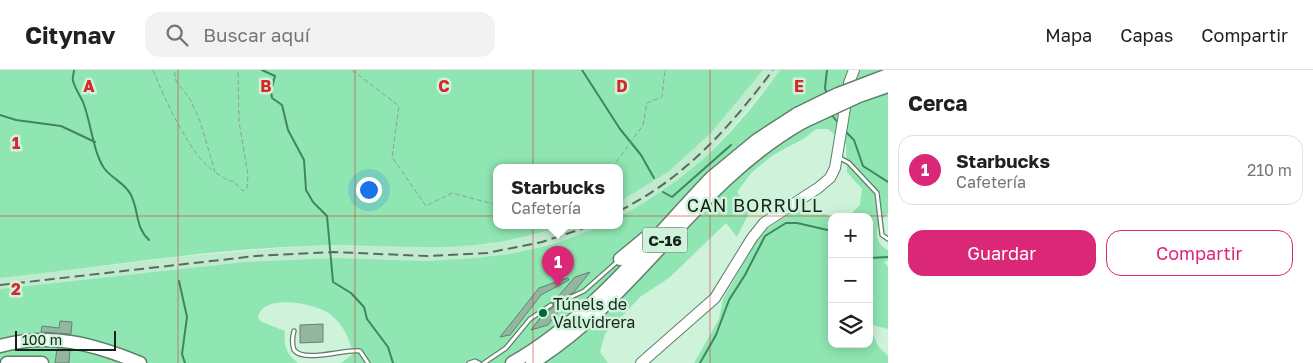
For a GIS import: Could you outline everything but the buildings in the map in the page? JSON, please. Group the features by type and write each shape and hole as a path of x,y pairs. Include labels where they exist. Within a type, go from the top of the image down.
{"highway":[{"name":"C-16","path":"512,363 546,341 585,310 733,158 838,94 888,75"},
{"name":"C-16","path":"532,363 563,342 606,305 678,227 737,168 787,132 800,118 888,86"},
{"path":"620,259 676,215"},
{"path":"0,346 39,340 78,343 100,347 140,363"},
{"path":"7,363 42,363"}],"main road":[{"path":"849,83 854,70"},
{"path":"641,363 715,298 764,223 825,183 832,175 845,108"}],"lane":[{"path":"836,157 849,163 877,193 882,235 888,239"},
{"path":"569,298 584,291 620,259"},
{"path":"484,363 506,348 530,319 551,304"},
{"path":"294,331 293,346 300,358 306,360 327,360 354,350 360,351 368,363"},
{"path":"469,363 476,361 480,363"}],"path":[{"path":"153,70 161,92 188,140 203,162 229,182 232,181 243,191 247,188 248,175 239,122 238,70"},
{"path":"174,70 176,81 190,99 200,121 215,172"},
{"path":"352,70 399,106 392,157 426,206 452,193 493,204"},
{"path":"615,164 643,125 647,103 662,96 665,70"}],"shaded area":[{"path":"763,70 780,70 714,148 692,169 659,193 623,215 623,200 668,172 711,133"},
{"path":"554,229 594,229 551,245 509,254 475,258 427,261 335,258 244,262 0,289 0,278 189,256 305,246 424,247 489,244 531,236"}],"green space":[{"path":"0,70 763,70 711,133 668,172 623,200 623,164 493,164 493,229 554,229 537,234 500,242 468,246 328,245 229,251 0,278"},
{"path":"780,70 888,70 888,214 878,227 877,237 879,242 888,250 888,260 884,262 888,267 888,329 873,325 873,213 852,213 860,205 862,189 847,172 846,144 828,129 816,129 805,138 773,155 752,172 737,192 750,211 737,237 726,223 669,278 640,297 605,334 600,352 608,363 341,363 353,354 348,337 339,323 323,310 290,302 269,305 262,310 258,318 262,322 285,331 287,349 291,357 298,363 0,363 0,289 244,262 335,258 427,261 475,258 509,254 551,245 594,229 623,229 623,215 647,201 690,170 727,136 750,110"},
{"path":"802,206 828,216 828,348 873,348 873,334 878,346 888,356 888,363 694,363 719,319 723,299 761,233"}],"waterway":[{"path":"74,70 73,81 86,110 100,161 107,172 122,184 131,195 141,230 149,240"},
{"path":"262,70 275,76 271,91 272,98 282,105 288,130 304,160 306,190 313,202 327,216 333,282 351,293 364,307 367,319 388,347 393,363"},
{"path":"582,70 620,129 641,155 654,178"},
{"path":"827,70 825,88 827,95"},
{"path":"831,114 839,124"},
{"path":"0,115 16,120 61,126 95,142"},
{"path":"845,131 854,140 863,166 888,182"},
{"path":"663,192 672,197 731,145"},
{"path":"700,363 716,335 729,300 745,275 765,236 786,223 797,223 828,230"},
{"path":"873,258 888,257"},
{"path":"179,281 187,317 182,354 185,363"}],"railway":[{"path":"623,209 665,183 704,150 740,112 773,70"},
{"path":"0,285 256,256 333,252 427,256 487,253 542,242 581,229"}],"place":[{"name":"Starbucks","path":"558,287"},
{"name":"Túnels de Vallvidrera","path":"543,313"}],"district":[{"name":"CAN BORRULL","path":"755,205"}]}
